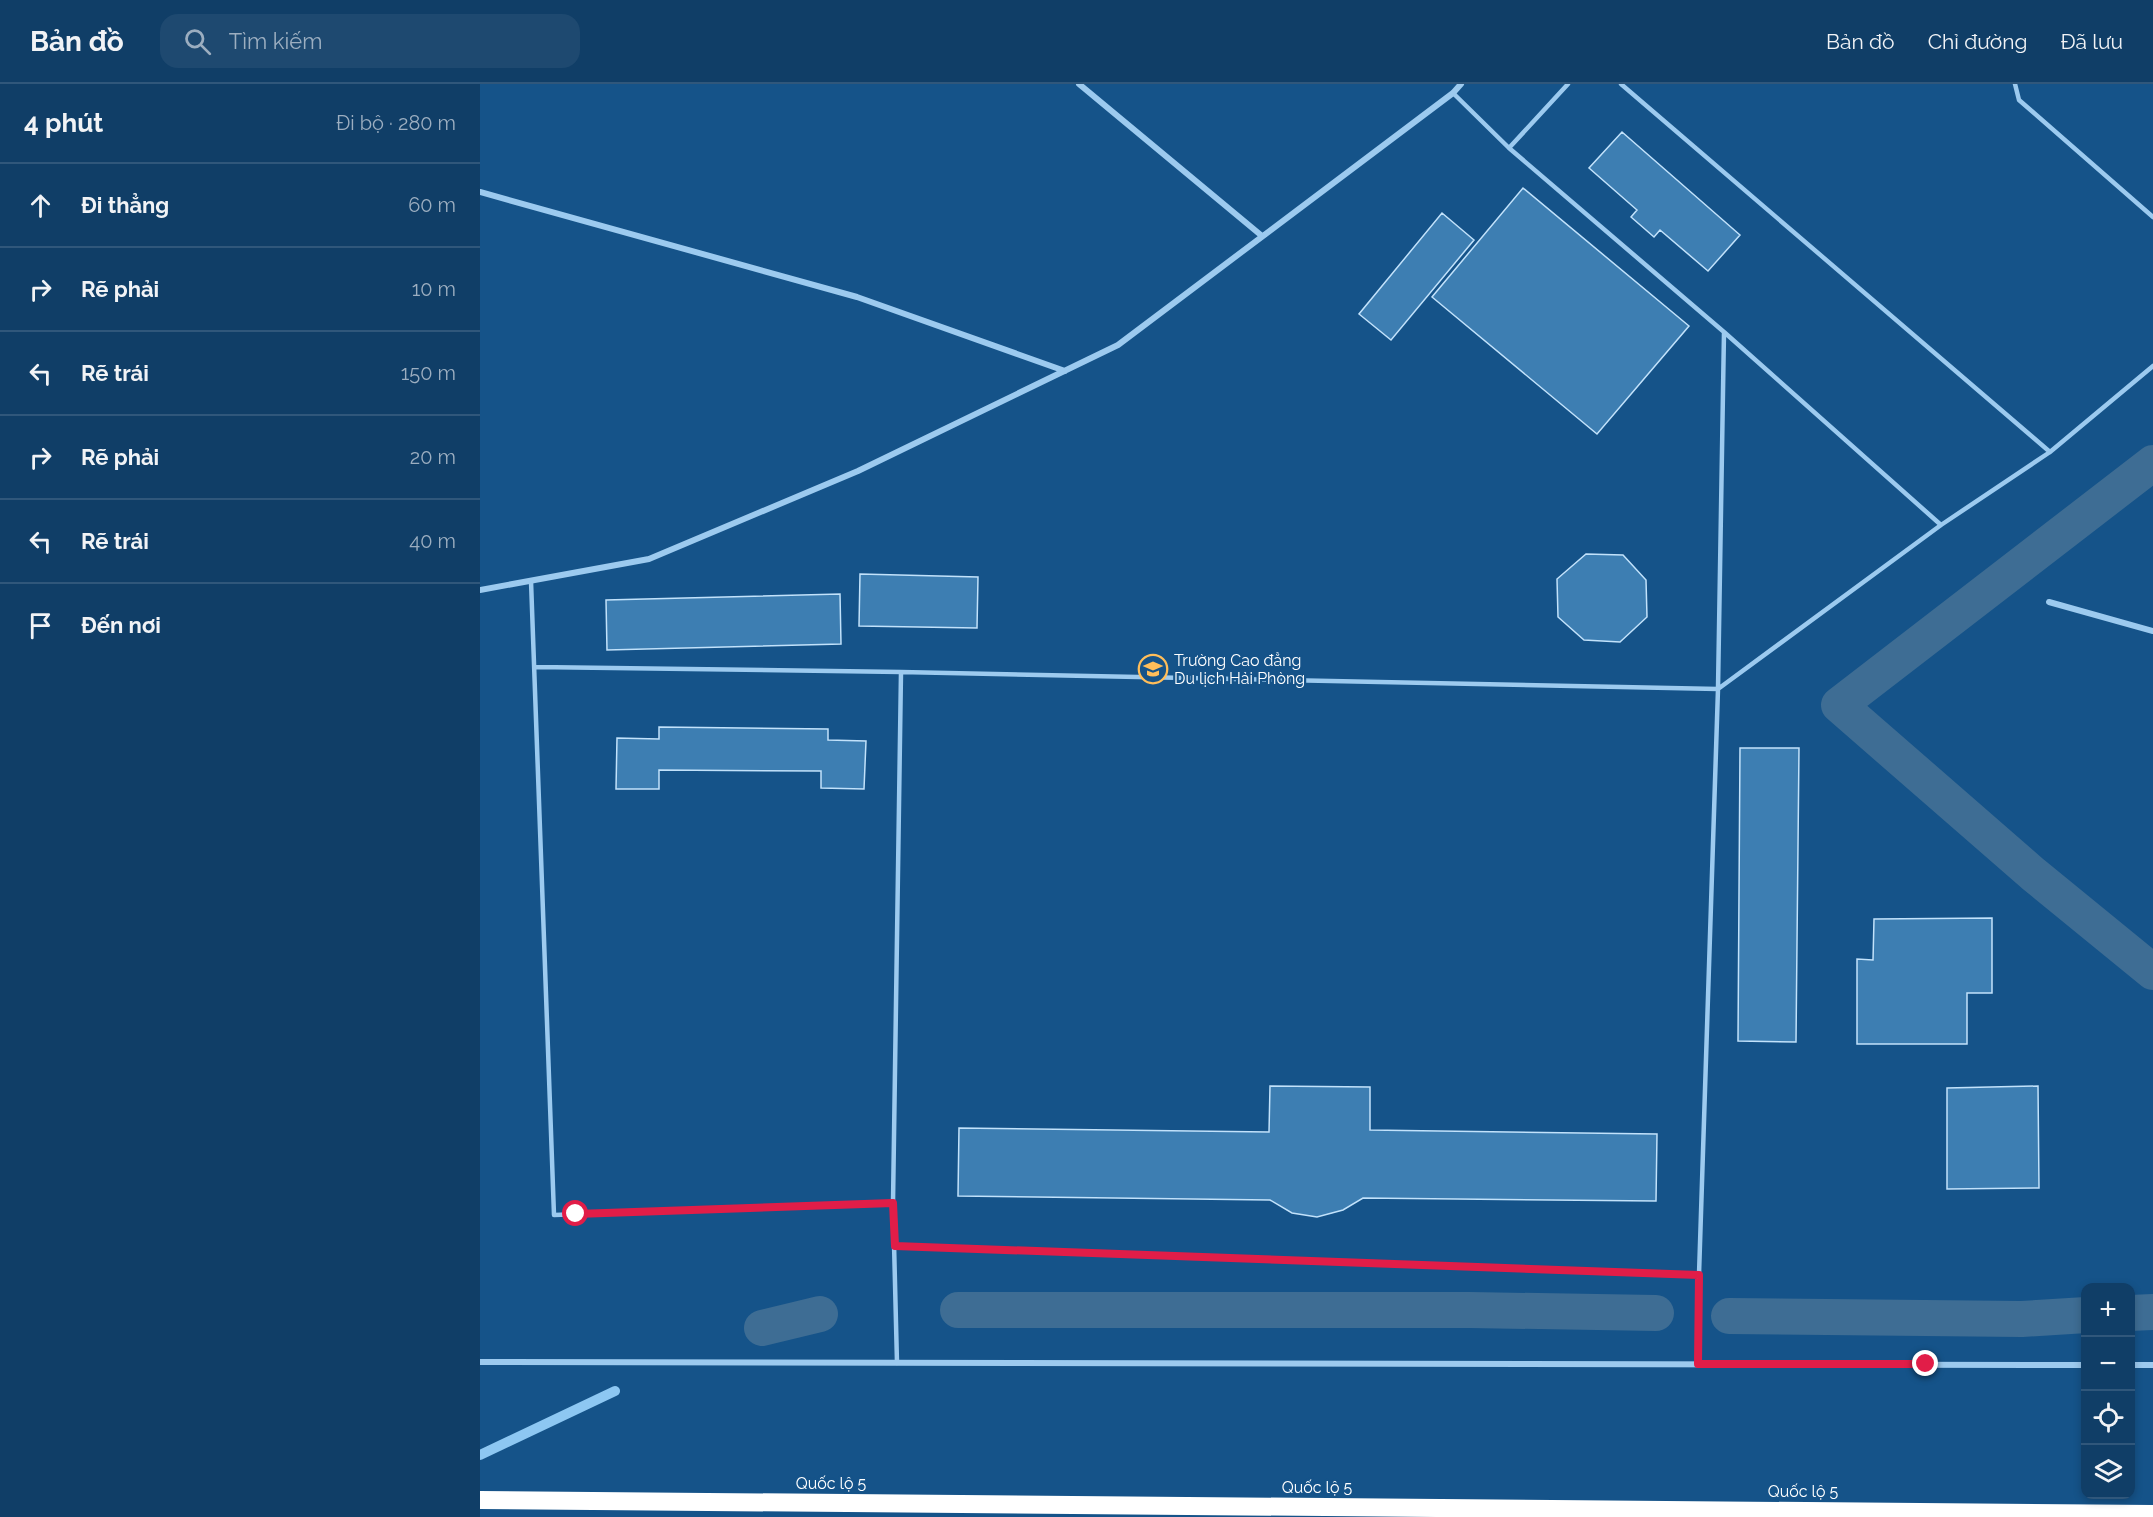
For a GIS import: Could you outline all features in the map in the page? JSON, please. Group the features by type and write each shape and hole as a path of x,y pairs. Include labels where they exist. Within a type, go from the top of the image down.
{"highway":[{"name":"Quốc lộ 5","path":"480,1500 2153,1514"}],"street":[{"path":"1079,84 1262,236"},
{"path":"480,590 650,559 858,471 1118,345 1453,93 1461,84"},
{"path":"480,192 856,297 1065,371"},
{"path":"2049,602 2153,631"},
{"path":"480,1362 2081,1365"},
{"path":"2135,1365 2153,1365"}],"lane":[{"path":"1509,148 1568,84"},
{"path":"1622,84 2050,452"},
{"path":"2015,84 2019,100 2153,217"},
{"path":"1453,93 1509,148 1724,332 1941,525"},
{"path":"1698,1364 1718,689 1724,332"},
{"path":"536,667 1718,689 1941,525 2050,452 2153,366"},
{"path":"531,581 536,667 554,1215 893,1203"},
{"path":"897,1363 893,1203 901,672"},
{"path":"895,1246 1699,1275"}],"building":[{"path":"1622,132 1740,235 1708,271 1660,230 1654,237 1631,217 1637,210 1589,168"},
{"path":"1523,188 1689,326 1597,434 1432,297"},
{"path":"1442,213 1474,240 1391,340 1359,314"},
{"path":"1586,554 1623,555 1646,580 1647,617 1620,642 1584,640 1558,617 1557,579"},
{"path":"860,574 978,577 977,628 859,626"},
{"path":"840,594 841,644 607,650 606,600"},
{"path":"659,727 828,729 828,740 866,741 864,789 821,788 821,771 659,770 659,789 616,789 617,738 659,739"},
{"path":"1740,748 1799,748 1796,1042 1738,1041"},
{"path":"1992,918 1992,993 1967,993 1967,1044 1857,1044 1857,959 1873,960 1874,919"},
{"path":"1270,1086 1370,1087 1370,1130 1657,1134 1656,1201 1363,1198 1343,1210 1317,1217 1292,1213 1270,1200 958,1196 959,1128 1269,1132"},
{"path":"2038,1086 2039,1188 1947,1189 1947,1088"}],"waterway":[{"path":"2153,463 1839,705 2033,874 2153,972"},
{"path":"958,1310 1470,1310 1656,1313"},
{"path":"2135,1313 2153,1312"},
{"path":"762,1328 820,1314"},
{"path":"1729,1316 2022,1319 2081,1315"},
{"path":"480,1455 615,1391"}],"place":[{"name":"Trường Cao đẳng Du lịch Hải Phòng","path":"1153,669"}],"route":[{"path":"576,1214 893,1203 895,1246 1699,1275 1698,1364 1926,1364"}]}
